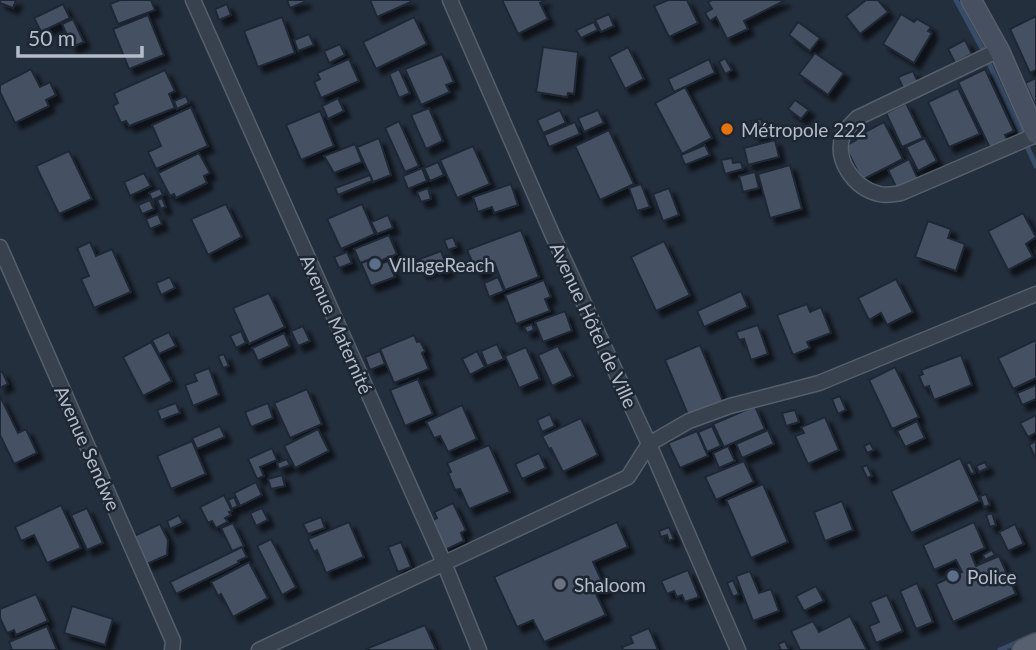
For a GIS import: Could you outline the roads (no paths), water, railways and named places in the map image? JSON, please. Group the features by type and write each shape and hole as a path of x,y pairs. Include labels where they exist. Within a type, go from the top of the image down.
{"main road":[{"path":"1023,650 1036,644"}],"street":[{"name":"Avenue Maternité","path":"193,0 444,563 479,650"},
{"name":"Avenue Hôtel de Ville","path":"450,0 738,650"},
{"path":"971,0 999,50 1036,135 901,193 880,195 865,189 849,175 841,154 843,133 857,118 999,50"},
{"name":"Avenue Sendwe","path":"0,247 177,647"},
{"path":"259,650 628,477 649,444 689,421 730,406 819,383 1036,294"}],"waterway":[{"path":"956,0 983,50 1036,166"},
{"path":"1000,650 1020,641"}],"place":[{"name":"Métropole 222","path":"727,129"},
{"name":"VillageReach","path":"375,264"},
{"name":"Police","path":"953,576"},
{"name":"Shaloom","path":"560,584"}]}
